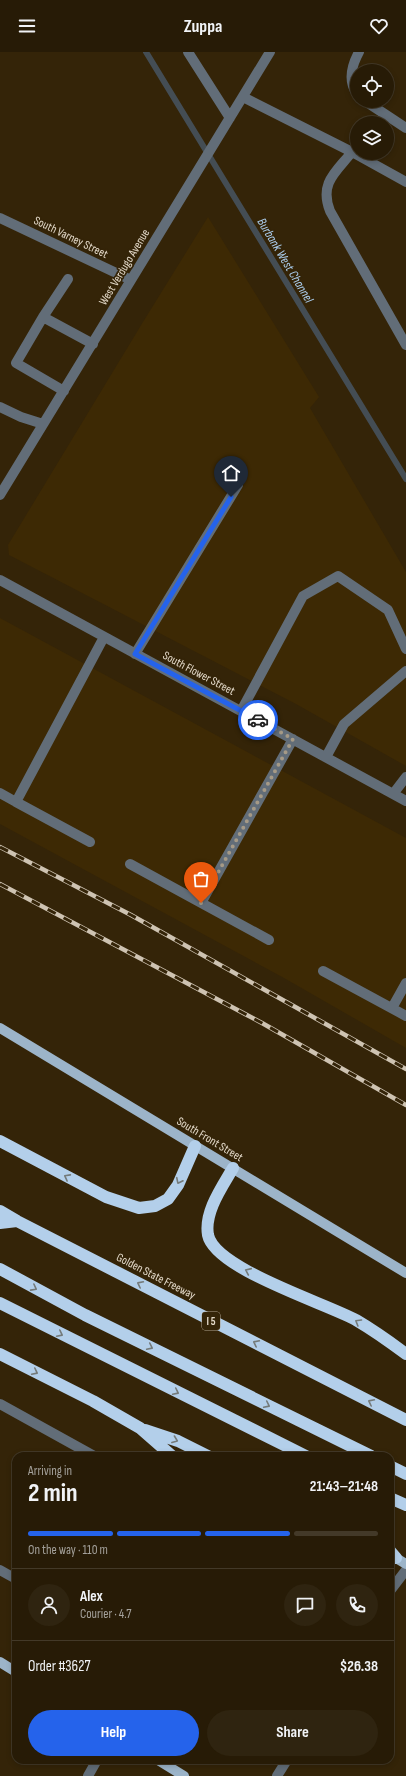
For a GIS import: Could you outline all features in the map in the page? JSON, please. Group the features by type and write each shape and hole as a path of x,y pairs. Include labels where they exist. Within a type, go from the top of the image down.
{"highway":[{"path":"0,1141 106,1197 139,1208 155,1206 168,1199 178,1185 195,1146"},
{"path":"233,1168 222,1187 208,1218 208,1236 217,1251 241,1268 355,1320 406,1354"},
{"name":"Golden State Freeway","path":"0,1211 406,1420"},
{"path":"0,1223 17,1221"},
{"path":"0,1269 85,1315 362,1452"},
{"path":"0,1304 298,1452"},
{"path":"0,1354 93,1401 140,1428 178,1441 200,1452"},
{"path":"140,1428 167,1452"},
{"path":"394,1468 406,1474"},
{"path":"394,1500 406,1506"}],"main road":[{"name":"South Front Street","path":"0,1028 406,1273"},
{"path":"0,1662 12,1670"},
{"path":"164,1764 184,1776"}],"street":[{"path":"188,52 230,118"},
{"name":"West Verdugo Avenue","path":"0,495 270,52"},
{"path":"353,64 360,52"},
{"path":"243,97 350,151"},
{"path":"376,108 406,128"},
{"path":"350,155 328,183 325,193 326,201 330,211 406,345"},
{"path":"366,160 406,182"},
{"name":"South Varney Street","path":"0,218 131,280"},
{"path":"64,391 16,363 43,317 68,279"},
{"path":"43,317 93,344"},
{"path":"0,406 21,417 43,424"},
{"path":"135,654 238,485"},
{"path":"241,711 303,596 338,576 388,610 406,649"},
{"name":"South Flower Street","path":"0,580 406,801"},
{"path":"16,802 104,637"},
{"path":"326,757 344,724 406,671"},
{"path":"201,903 293,739"},
{"path":"394,794 406,777"},
{"path":"0,794 90,842"},
{"path":"130,864 269,940"},
{"path":"323,971 406,1016"},
{"path":"392,1008 406,983"},
{"path":"0,1404 87,1452"},
{"path":"0,1570 12,1578"},
{"path":"394,1586 406,1570"},
{"path":"88,1776 95,1764"},
{"path":"278,1776 285,1764"}],"shaded area":[{"path":"208,217 319,397 310,408 406,572 406,766 296,704 9,555 8,545"},
{"path":"0,618 406,838 406,1048 284,978 0,824"}],"waterway":[{"name":"Burbank West Channel","path":"146,52 406,479"}],"railway":[{"path":"0,847 131,915 406,1069"},
{"path":"0,884 262,1023 406,1105"}],"way so far":[{"path":"201,903 293,739 258,720"}],"route":[{"path":"231,497 135,654 258,720"}]}
